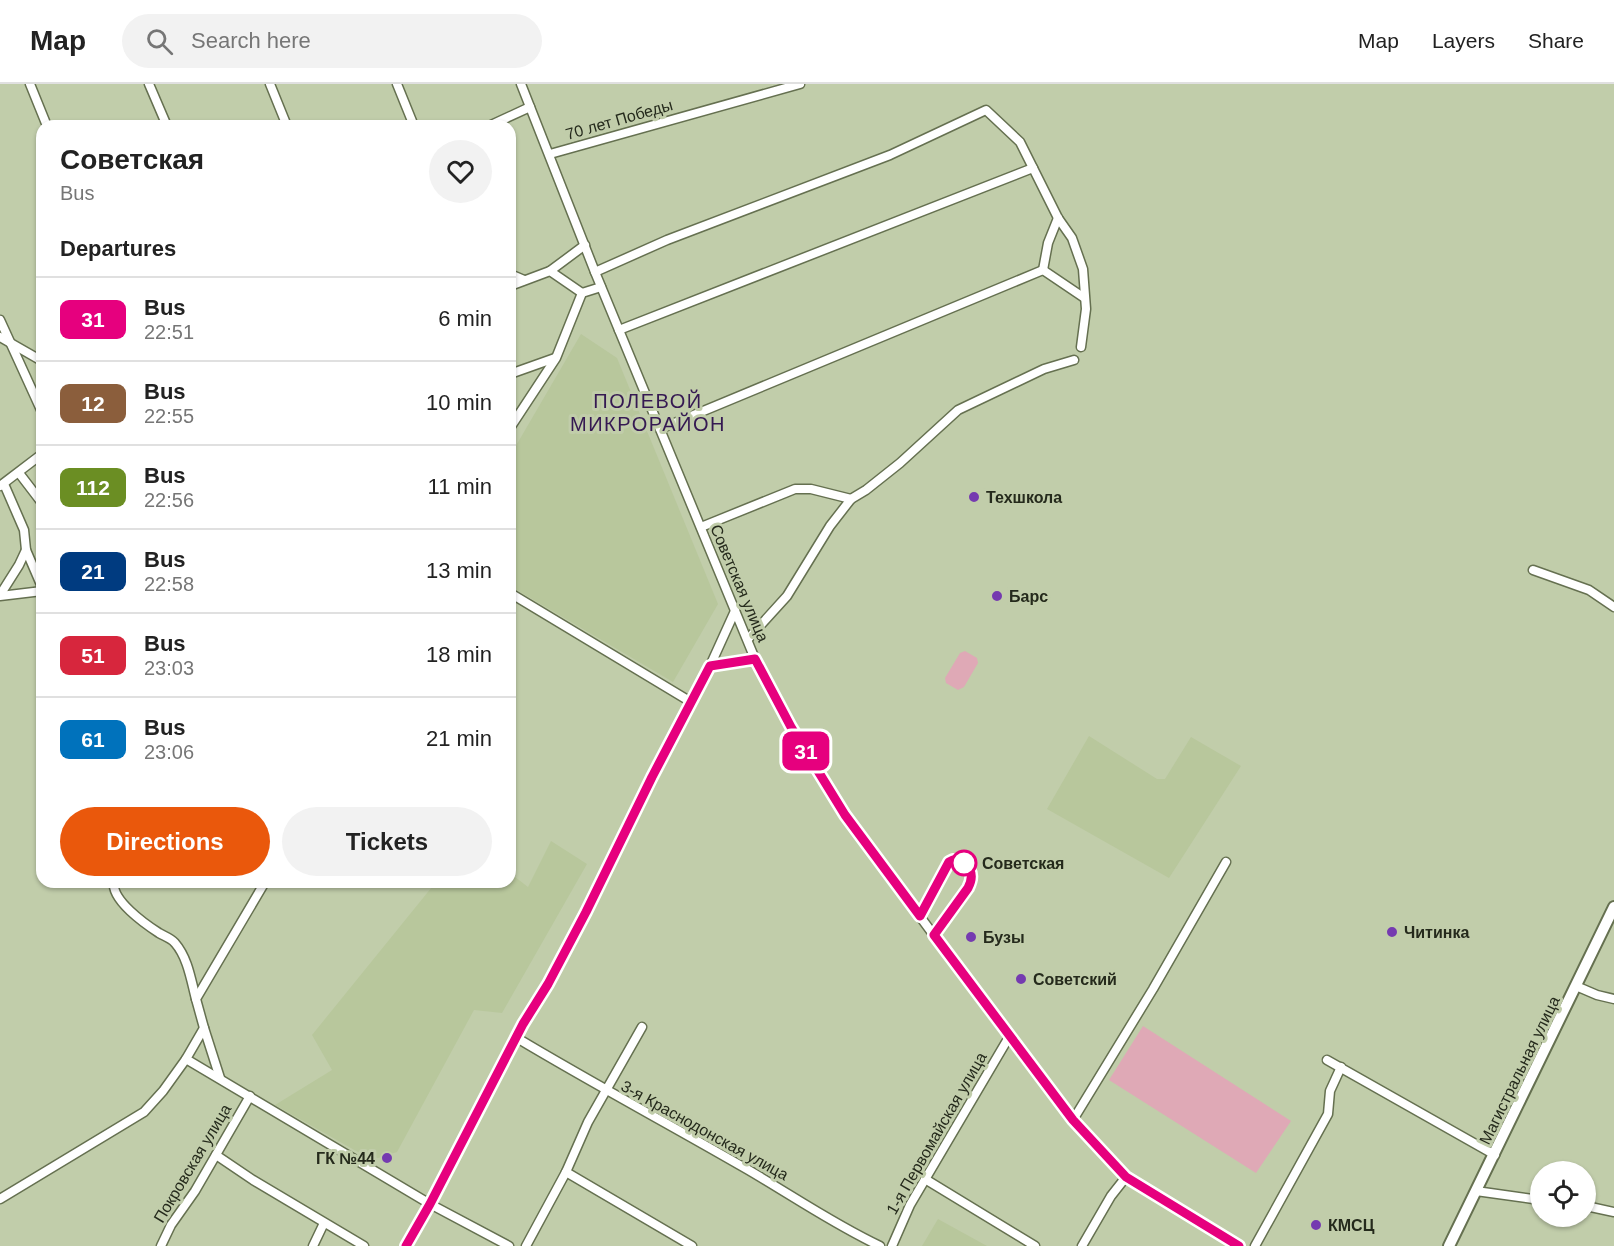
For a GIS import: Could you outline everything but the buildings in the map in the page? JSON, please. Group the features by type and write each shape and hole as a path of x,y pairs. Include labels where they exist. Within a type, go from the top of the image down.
{"main road":[{"name":"Магистральная улица","path":"1449,1246 1614,907"}],"street":[{"path":"30,84 45,120"},
{"path":"149,84 164,120"},
{"path":"270,84 285,120"},
{"path":"397,84 412,120"},
{"name":"Советская улица","path":"522,84 601,287 755,659 791,727 845,815 1073,1120 1126,1177 1239,1246"},
{"name":"70 лет Победы","path":"550,154 800,84"},
{"path":"502,120 531,106"},
{"path":"595,272 667,240 890,155 986,110 996,122 1020,142 1058,218 1072,238 1083,269 1083,297 1086,309 1081,347"},
{"path":"619,330 1033,168"},
{"path":"1042,270 1048,243 1058,218"},
{"path":"516,283 550,271 585,245"},
{"path":"1042,270 1083,297"},
{"path":"660,429 1042,270"},
{"path":"550,271 582,293"},
{"path":"516,277 524,280"},
{"path":"582,293 601,287"},
{"path":"516,419 556,358 582,293"},
{"path":"0,320 36,399"},
{"path":"0,336 36,358"},
{"path":"516,372 556,358"},
{"path":"748,639 787,596 830,526 851,499 900,463 958,410 1044,369 1074,360"},
{"path":"36,459 2,485 24,530 26,550 36,574"},
{"path":"19,473 36,495"},
{"path":"701,527 795,489 811,489 851,499"},
{"path":"0,596 26,550"},
{"path":"1533,570 1589,590 1614,608"},
{"path":"0,596 36,590"},
{"path":"516,596 691,702"},
{"path":"406,1246 595,894 710,666 735,611"},
{"path":"710,666 755,659"},
{"path":"920,916 946,866 953,860 964,863 970,869 972,879 934,935"},
{"path":"1073,1120 1158,981 1226,862"},
{"path":"114,888 122,903 135,916 173,940 184,956 220,1078"},
{"path":"196,999 261,888"},
{"path":"1576,986 1614,999"},
{"path":"526,1246 566,1172 588,1122 642,1027"},
{"path":"0,1199 144,1112 163,1091 186,1059 204,1028"},
{"name":"1-я Первомайская улица","path":"892,1246 910,1205 1009,1037"},
{"name":"3-я Краснодонская улица","path":"517,1038 605,1091 745,1168 855,1234 880,1246"},
{"path":"186,1059 430,1204 509,1246"},
{"path":"1327,1060 1495,1155"},
{"path":"1255,1246 1328,1114 1330,1091 1341,1067"},
{"name":"Покровская улица","path":"161,1246 171,1225 195,1191 250,1096"},
{"path":"216,1155 253,1180 364,1246"},
{"path":"566,1172 692,1246"},
{"path":"1082,1246 1111,1196 1126,1177"},
{"path":"925,1179 1035,1246"},
{"path":"1476,1191 1530,1199"},
{"path":"1596,1208 1614,1212"},
{"path":"313,1246 324,1223"}],"shaded area":[{"path":"581,334 617,358 718,604 673,682 516,590 516,446"},
{"path":"965,651 977,658 978,663 964,687 958,690 946,683 945,678 960,653"},
{"path":"1089,736 1157,779 1165,779 1191,737 1241,766 1169,878 1047,809"},
{"path":"551,841 587,864 502,1013 474,1010 397,1152 372,1160 275,1105 332,1070 312,1035 431,888 516,888 516,878 528,887"},
{"path":"1143,1026 1291,1121 1256,1173 1109,1080"},
{"path":"938,1219 987,1246 922,1246"}],"bus line":[{"name":"31","path":"406,1246 523,1024 548,984 586,912 652,777 710,666 755,659 791,727 845,815 920,916 949,862 953,860 964,863 970,869 972,879 968,888 934,935 1073,1120 1126,1177 1239,1246"}],"place":[{"name":"Техшкола","path":"974,497"},
{"name":"Барс","path":"997,596"},
{"name":"Советская","path":"964,863"},
{"name":"Читинка","path":"1392,932"},
{"name":"Бузы","path":"971,937"},
{"name":"Советский","path":"1021,979"},
{"name":"ГК №44","path":"387,1158"},
{"name":"КМСЦ","path":"1316,1225"}],"district":[{"name":"ПОЛЕВОЙ МИКРОРАЙОН","path":"648,412"}]}
